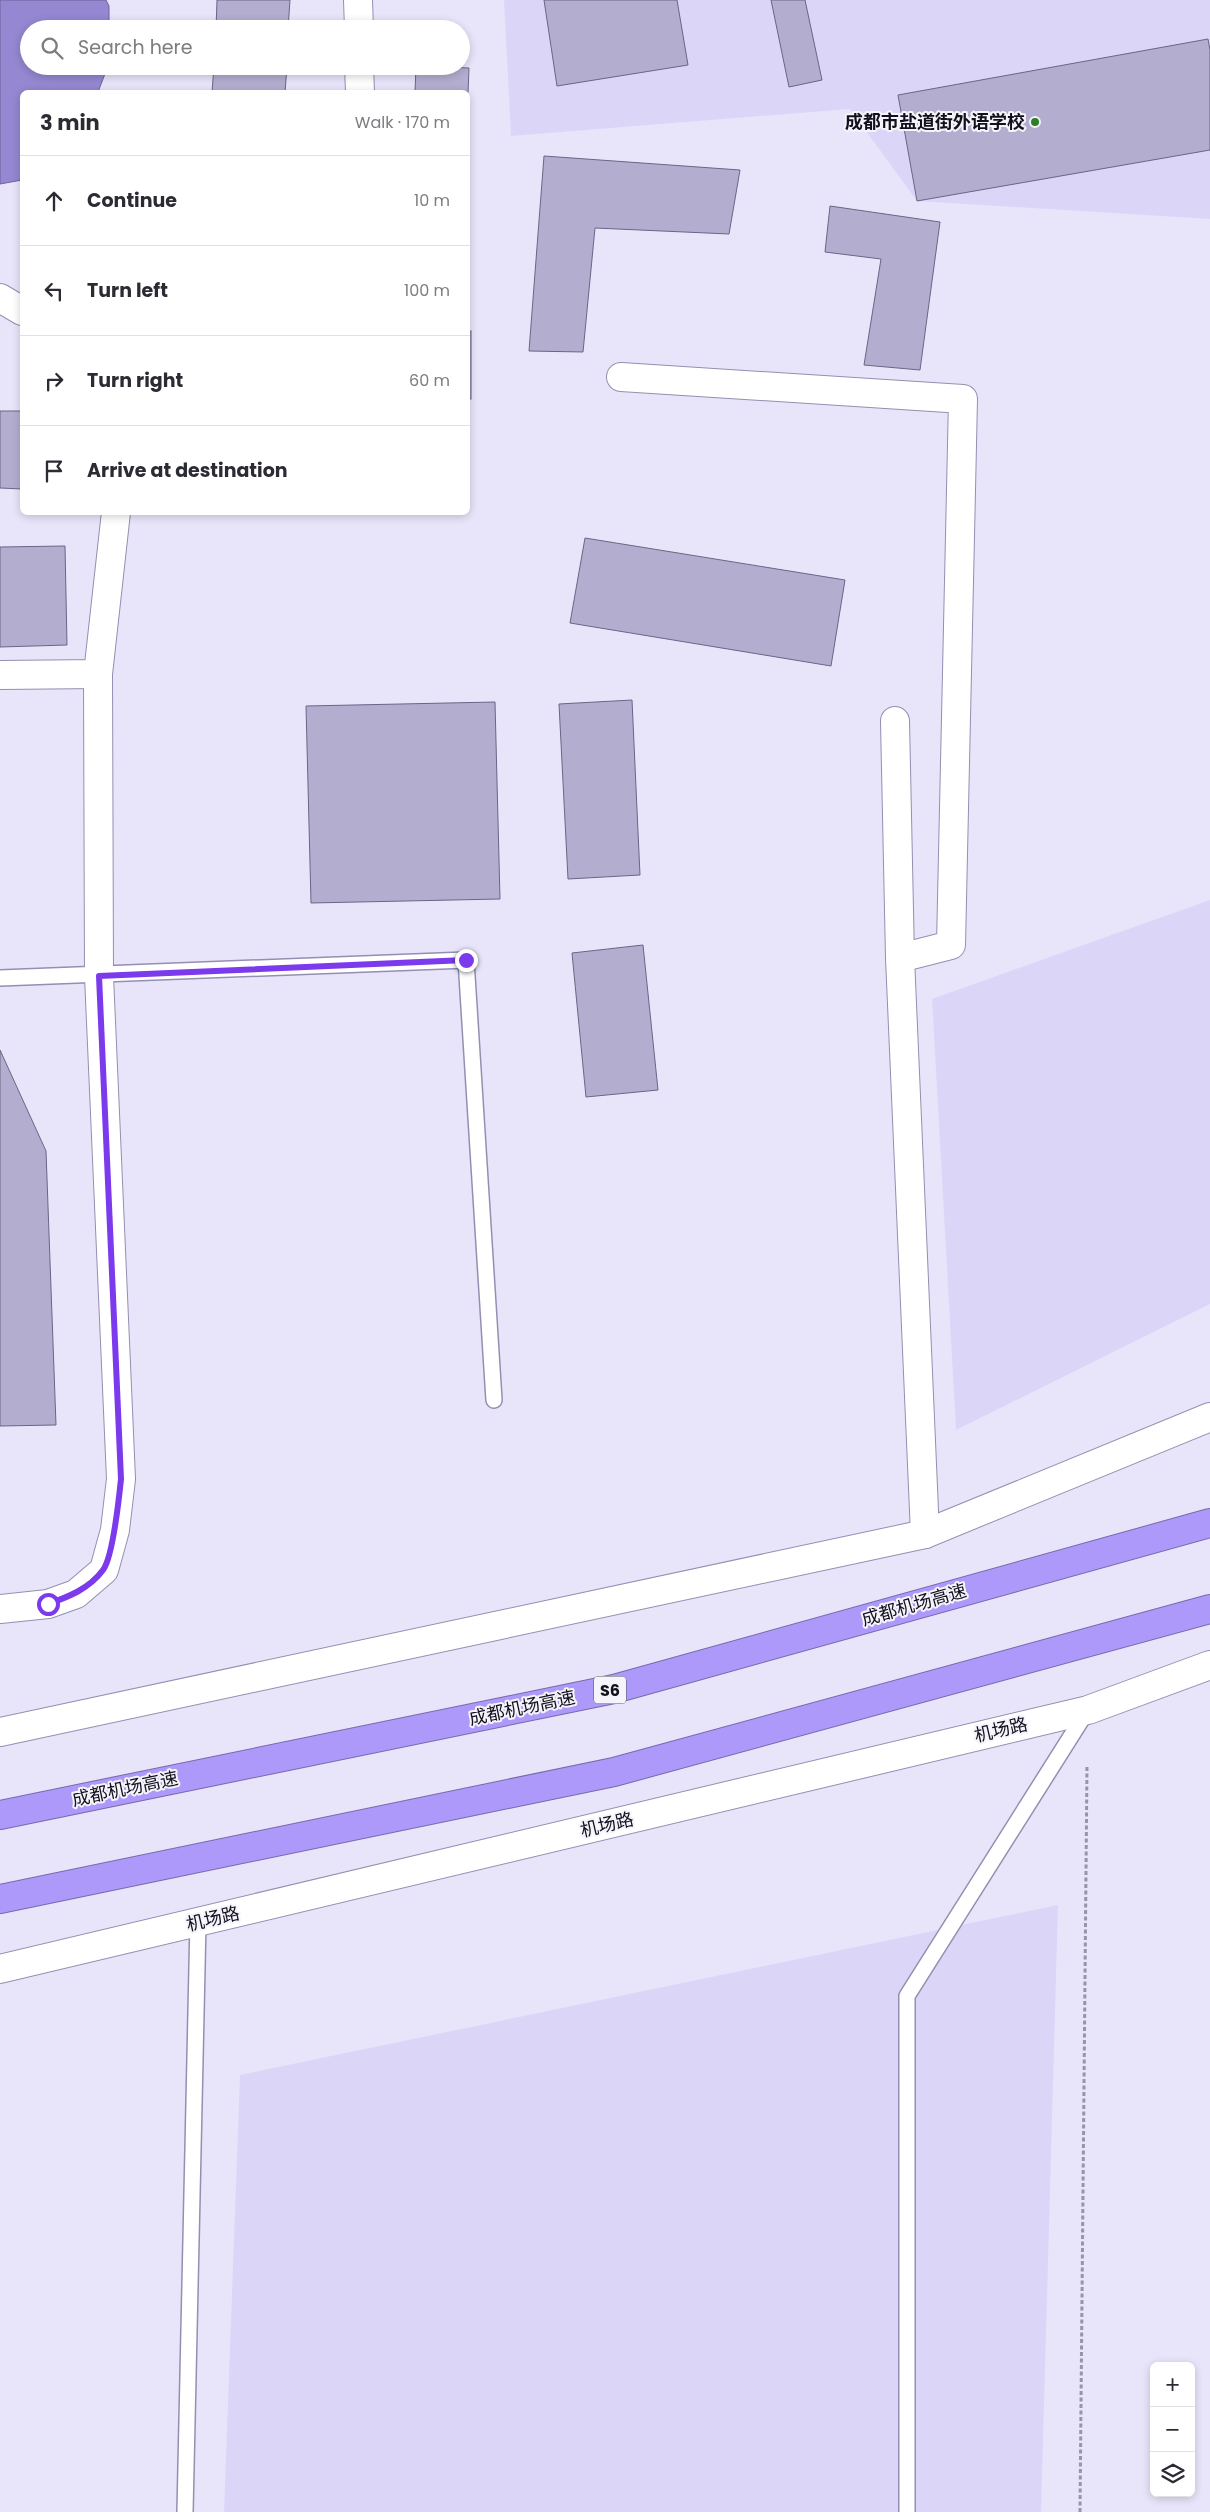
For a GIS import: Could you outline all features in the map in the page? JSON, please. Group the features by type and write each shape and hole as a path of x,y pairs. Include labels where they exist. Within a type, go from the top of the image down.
{"highway":[{"name":"成都机场高速","path":"0,1815 614,1689 1210,1523"},
{"path":"0,1899 614,1772 1210,1609"}],"street":[{"path":"358,0 358,20"},
{"path":"359,75 360,90"},
{"path":"0,298 20,310"},
{"path":"621,377 964,399 951,945 900,958"},
{"path":"0,1609 48,1604 76,1594 104,1570 115,1530 121,1479 99,976 98,674 116,515"},
{"path":"0,675 98,674"},
{"path":"895,721 900,958 925,1534"},
{"path":"0,1732 925,1534 1210,1417"},
{"name":"机场路","path":"0,1969 1088,1710 1210,1665"}],"lane":[{"path":"0,978 99,976 466,960 494,1400"},
{"path":"907,2512 907,1996 1088,1710"},
{"path":"185,2512 198,1922"}],"path":[{"path":"1080,2512 1088,1710"}],"shaded area":[{"path":"0,0 106,0 109,6 109,20 20,20 20,75 105,75 99,90 20,90 20,180 0,184"},
{"name":"成都市盐道街外语学校","path":"504,0 1210,0 1210,219 917,201 850,109 511,136"},
{"path":"1210,900 1210,1304 956,1430 932,999"},
{"path":"1058,1905 1041,2512 224,2512 240,2075"}],"building":[{"path":"217,0 290,0 289,20 216,20"},
{"path":"544,0 677,0 688,65 557,86"},
{"path":"771,0 805,0 822,80 789,87"},
{"path":"1208,39 1210,50 1210,150 917,201 898,95"},
{"path":"213,75 286,75 285,90 212,90"},
{"path":"416,75 469,75 468,90 415,90"},
{"path":"544,156 740,170 729,234 595,228 583,352 529,351"},
{"path":"830,206 940,222 920,370 864,365 881,259 825,252"},
{"path":"470,331 471,331 470,399"},
{"path":"0,411 20,411 20,489 0,488"},
{"path":"585,538 845,580 831,666 570,623"},
{"path":"65,546 67,645 0,647 0,547"},
{"path":"632,700 640,875 568,879 559,704"},
{"path":"495,702 500,899 311,903 306,706"},
{"path":"643,945 658,1090 586,1097 572,953"},
{"path":"0,1050 46,1151 56,1425 0,1426"}],"place":[{"name":"成都市盐道街外语学校","path":"1035,122"}],"route":[{"path":"48,1604 76,1594 104,1570 115,1530 121,1479 99,976 466,960"}]}
